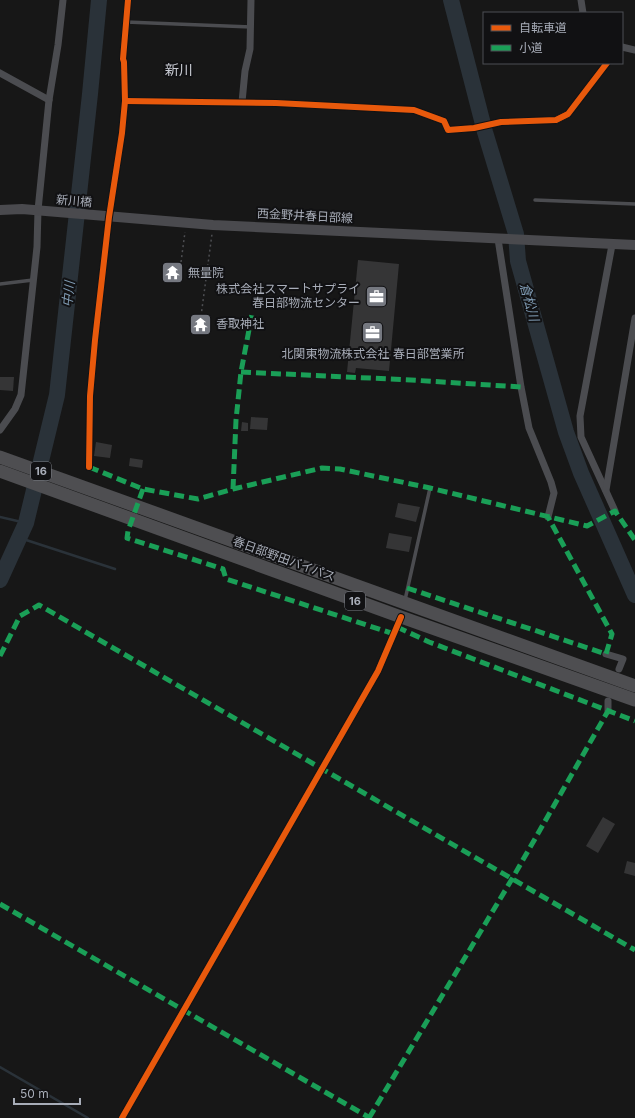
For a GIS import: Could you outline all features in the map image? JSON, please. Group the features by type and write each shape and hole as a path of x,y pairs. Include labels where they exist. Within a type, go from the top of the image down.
{"highway":[{"name":"春日部野田バイパス","path":"0,457 635,686"},
{"name":"春日部野田バイパス","path":"0,471 400,617 635,700"}],"main road":[{"path":"0,210 42,211"},
{"name":"新川橋","path":"42,211 104,216"},
{"name":"西金野井春日部線","path":"104,216 213,225 612,245"},
{"path":"612,245 635,246"}],"street":[{"path":"0,430 15,409 21,395 42,211 49,100 58,46 63,0"},
{"path":"89,467 91,388 104,216 122,133 125,101 123,59 128,0"},
{"path":"242,102 245,71 250,49 251,0"},
{"path":"581,0 583,12"},
{"path":"623,47 635,50"},
{"path":"125,101 242,102 414,110 444,121 448,130 474,128 501,122 556,120 568,114 606,64"},
{"path":"0,73 49,100"},
{"path":"498,240 521,387 529,428 554,493 548,517"},
{"path":"612,245 580,416 582,437 615,511"},
{"path":"606,490 635,318"},
{"path":"122,1118 378,671 400,617"},
{"path":"606,654 623,659 619,669"},
{"path":"608,701 608,711"}],"lane":[{"path":"126,22 250,27"},
{"path":"535,200 635,204"},
{"path":"0,284 34,280"},
{"path":"404,603 430,488"}],"path":[{"path":"181,262 187,223"},
{"path":"201,316 213,225"}],"building":[{"path":"358,260 399,264 389,371 356,368 355,373 347,372"},
{"path":"0,377 14,377 13,391 0,390"},
{"path":"251,417 268,418 267,430 250,429"},
{"path":"242,422 248,423 248,431 241,431"},
{"path":"96,442 112,445 110,458 94,456"},
{"path":"130,458 143,460 142,468 129,466"},
{"path":"398,503 420,507 416,522 395,517"},
{"path":"389,533 412,537 409,552 386,548"},
{"path":"603,817 615,824 598,853 586,846"},
{"path":"627,861 635,863 635,876 624,873"}],"waterway":[{"name":"中川","path":"0,580 26,523 57,395 99,0"},
{"name":"倉松川","path":"451,0 485,132 516,234 518,261 566,432 581,473 635,595"},
{"path":"0,517 26,523"},
{"path":"20,538 115,569"},
{"path":"0,1067 88,1118"}],"marked path":[{"path":"233,489 236,420 241,372 252,314"},
{"path":"241,372 521,387"},
{"path":"89,467 143,489 198,499 233,489 322,468 340,469 430,488 587,526 615,511 635,540"},
{"path":"143,489 128,531 127,538 223,569 226,579 394,634"},
{"path":"407,588 606,654 612,634 548,517"},
{"path":"0,656 20,616 39,605 635,950"},
{"path":"397,627 429,642 635,721"},
{"path":"369,1118 512,879 608,711"},
{"path":"0,904 370,1118"}],"cycle path":[{"path":"89,467 90,396 95,340 109,217 122,133 125,101 123,59 128,0"},
{"path":"125,101 276,103 414,110 444,121 448,130 474,128 501,122 556,120 568,114 606,64"},
{"path":"122,1118 378,671 401,617"}],"place":[{"name":"無量院","path":"173,273"},
{"name":"株式会社スマートサプライ 春日部物流センター","path":"376,296"},
{"name":"香取神社","path":"201,324"},
{"name":"北関東物流株式会社 春日部営業所","path":"373,333"}],"district":[{"name":"新川","path":"179,70"}]}
